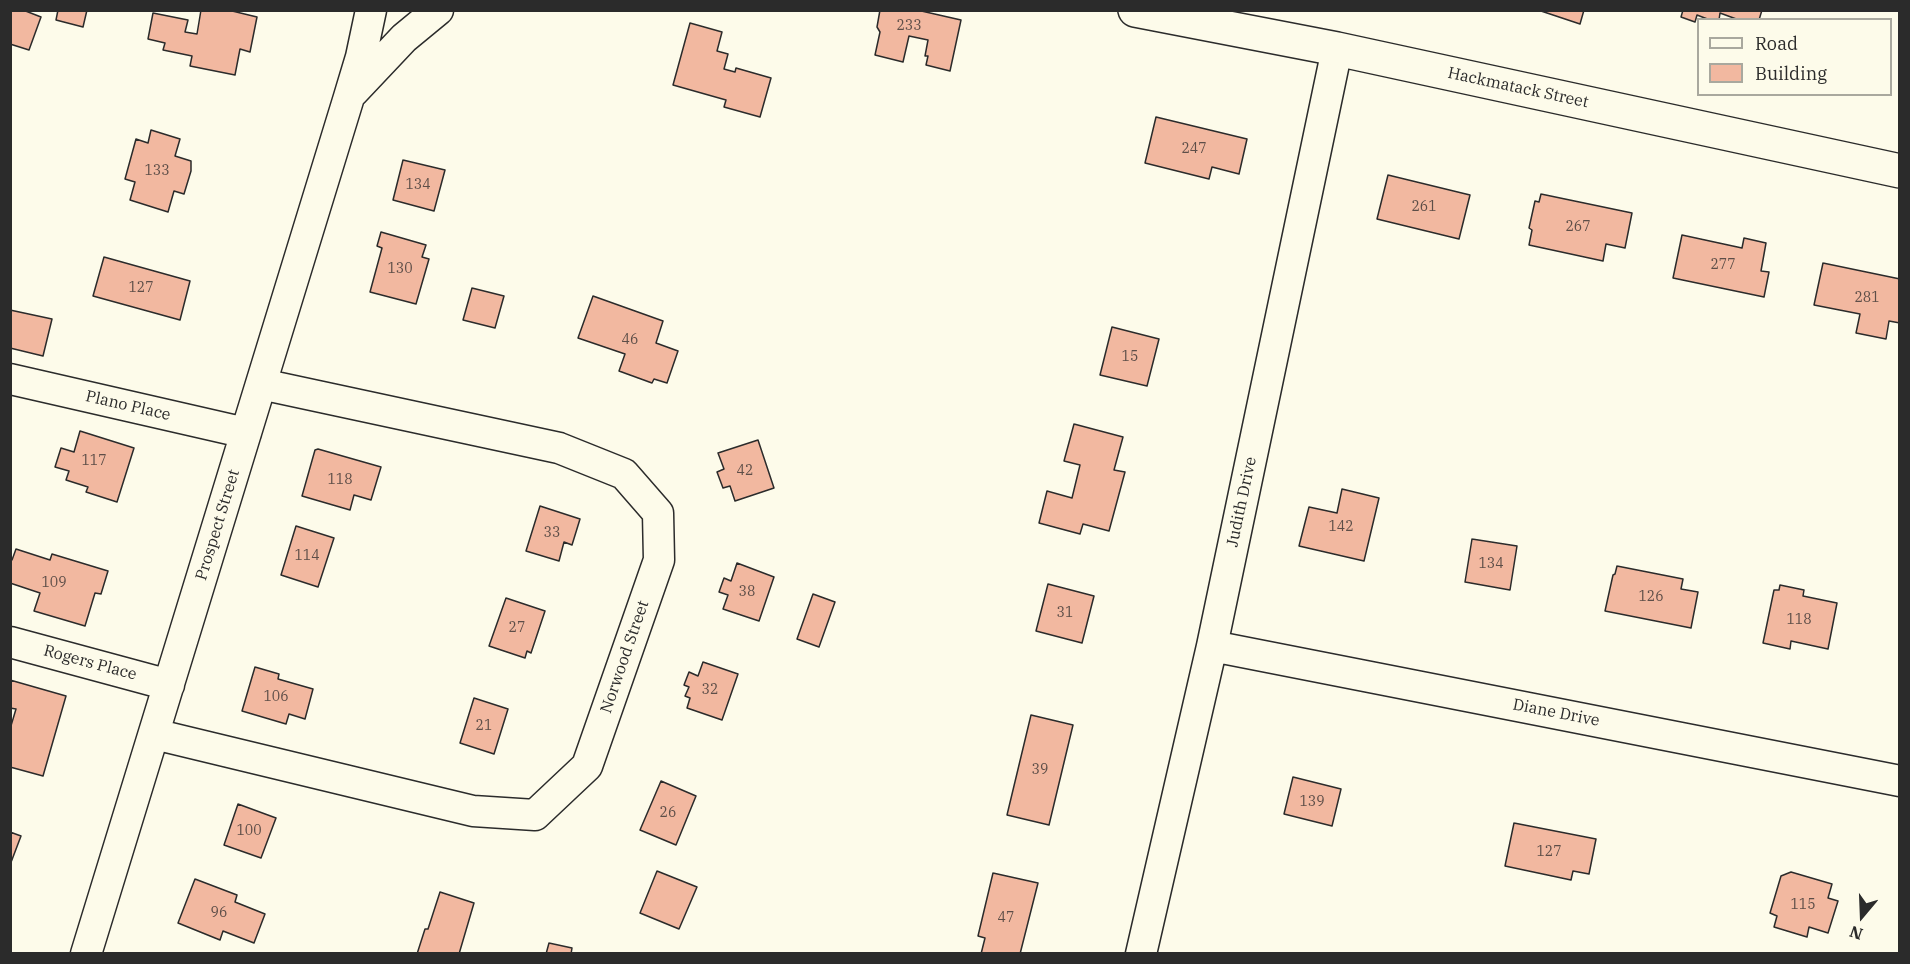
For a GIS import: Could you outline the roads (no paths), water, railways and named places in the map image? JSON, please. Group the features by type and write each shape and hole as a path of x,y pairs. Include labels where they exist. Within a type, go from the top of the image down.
{"street":[{"name":"Prospect Street","path":"86,954 349,97 361,57 370,10"},
{"name":"Prospect Street","path":"349,97 404,38 438,10"},
{"name":"Hackmatack Street","path":"1135,10 1337,49 1899,171"},
{"name":"Judith Drive","path":"1141,954 1212,646 1337,49"},
{"name":"Plano Place","path":"10,379 246,433"},
{"name":"Norwood Street","path":"154,734 473,811 535,815 587,766 659,560 658,513 624,474 559,448 261,384"},
{"name":"Rogers Place","path":"10,642 169,685"},
{"name":"Diane Drive","path":"1212,646 1899,781"}]}
